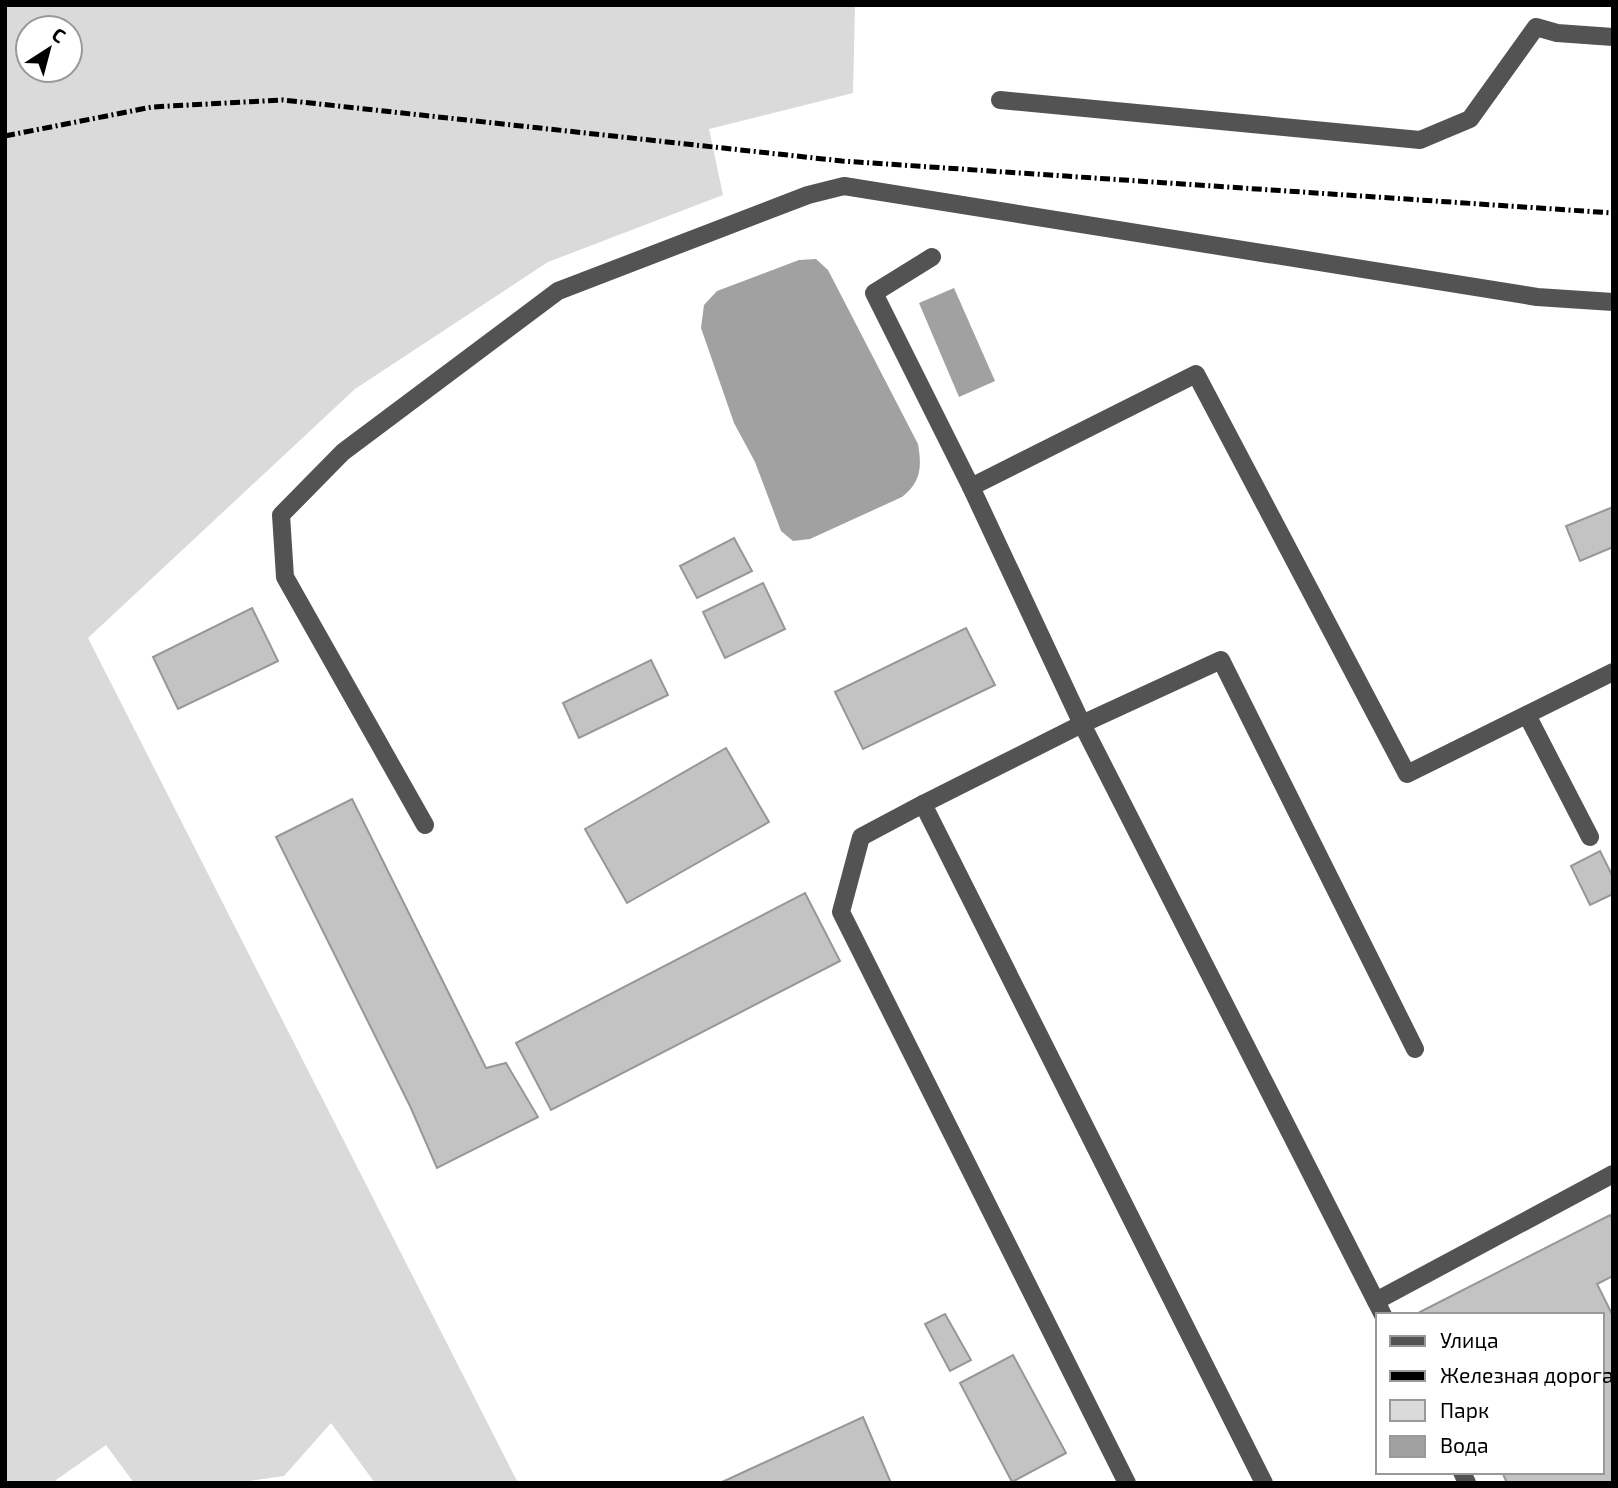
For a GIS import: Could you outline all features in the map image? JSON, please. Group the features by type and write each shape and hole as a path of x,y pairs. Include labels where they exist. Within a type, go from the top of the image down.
{"lane":[{"path":"1000,100 1420,140 1469,119 1536,27 1557,33 1613,37"},
{"path":"425,825 285,577 281,515 343,452 558,291 808,195 844,186 1537,297 1613,302"},
{"path":"932,257 874,293 971,487 1082,724 1380,1308 1613,1174"},
{"path":"971,487 1196,374 1407,774 1613,672"},
{"path":"1126,1483 841,912 861,838 1082,724 1221,660 1415,1049"},
{"path":"1527,715 1590,837"},
{"path":"923,804 1264,1483"}],"green space":[{"path":"5,5 855,5 853,93 709,129 723,195 548,262 355,389 88,638 518,1483 375,1483 331,1423 284,1476 234,1483 134,1483 106,1445 56,1480 57,1483 5,1483"}],"water":[{"path":"816,259 828,270 918,444 920,467 913,486 902,497 810,539 793,541 781,531 755,462 734,423 701,328 704,305 717,291 799,260"},
{"path":"954,288 995,381 959,397 919,303"}],"building":[{"path":"1613,507 1613,547 1580,561 1566,526"},
{"path":"734,538 752,571 697,598 680,566"},
{"path":"763,583 785,629 725,658 703,612"},
{"path":"252,608 278,661 178,709 153,657"},
{"path":"966,628 995,685 863,749 835,692"},
{"path":"651,660 668,695 579,738 563,703"},
{"path":"726,748 769,822 627,903 585,829"},
{"path":"352,799 486,1068 506,1063 538,1117 437,1168 410,1106 276,837"},
{"path":"1600,851 1613,877 1613,894 1590,905 1571,866"},
{"path":"805,893 840,961 551,1110 516,1043"},
{"path":"1610,1215 1613,1220 1613,1276 1597,1284 1613,1316 1613,1483 1507,1483 1503,1474 1604,1474 1604,1313 1420,1312"},
{"path":"945,1314 971,1360 950,1371 925,1324"},
{"path":"1013,1355 1066,1453 1012,1482 960,1383"},
{"path":"863,1417 891,1483 720,1483"}],"railway":[{"path":"5,136 152,107 283,100 842,161 1613,213"}]}
